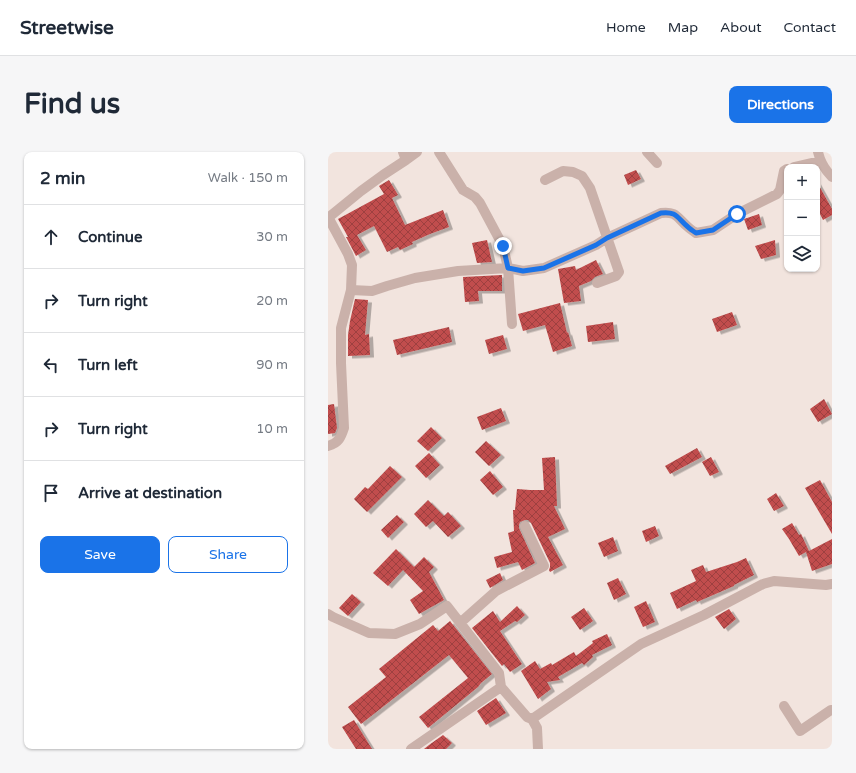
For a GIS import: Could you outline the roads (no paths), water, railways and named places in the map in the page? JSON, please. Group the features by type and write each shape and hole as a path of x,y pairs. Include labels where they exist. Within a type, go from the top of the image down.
{"street":[{"path":"328,446 340,438 344,428 341,328 351,290 352,265 348,254 328,218 383,175 404,156 417,152"},
{"path":"439,152 463,190 475,197 480,203 503,246 508,268 512,324"},
{"path":"646,152 657,163"},
{"path":"801,164 819,156 832,177"},
{"path":"351,290 372,292 415,278 458,271 508,268 523,271 544,268 596,245 607,238 661,213 669,212 676,215 688,228 696,233 713,230 737,214 777,194 780,190 784,171"},
{"path":"545,180 563,172 573,172 582,176 590,188 619,272 616,276 597,283"},
{"path":"460,623 496,591 544,566 524,526"},
{"path":"532,719 641,644 704,615 764,584 774,581 826,585 832,584"},
{"path":"328,614 369,633 395,634 420,624 447,606 499,673 500,687 528,717 532,719 537,728 538,749"},
{"path":"412,749 500,687"},
{"path":"784,706 800,731 832,711"}]}
